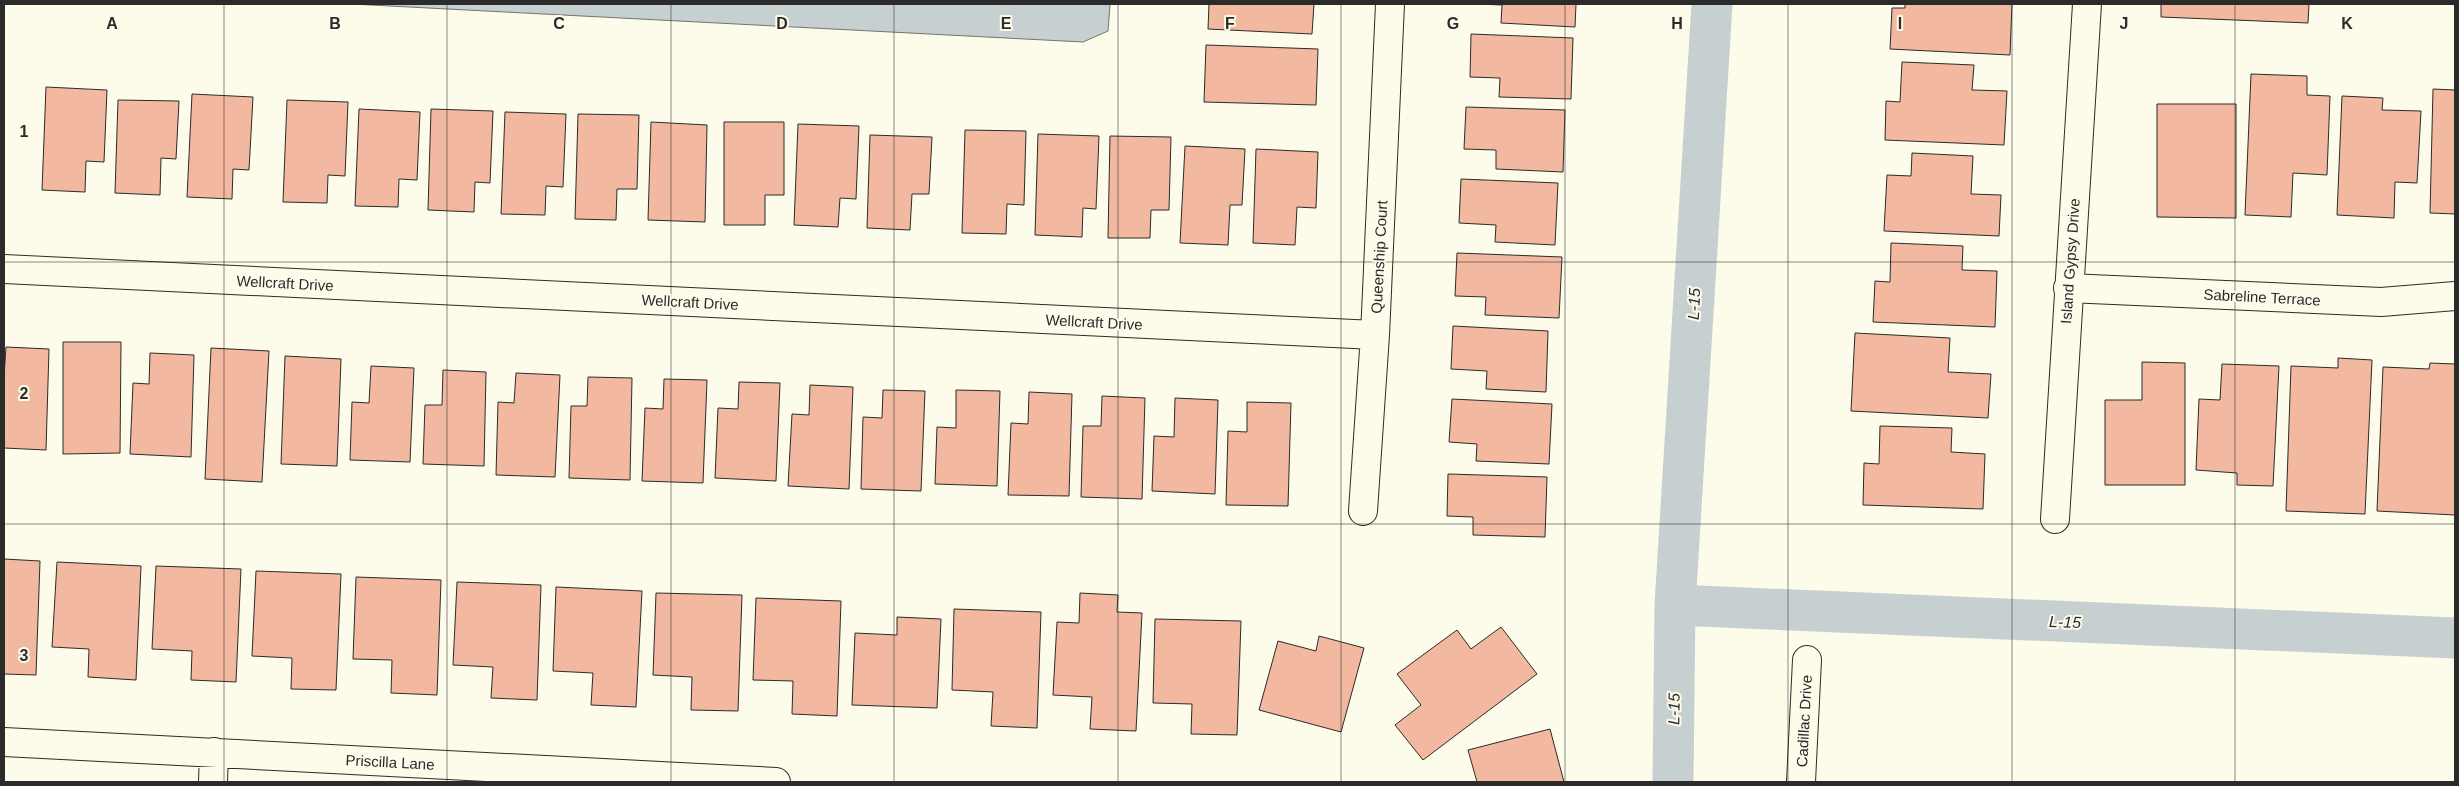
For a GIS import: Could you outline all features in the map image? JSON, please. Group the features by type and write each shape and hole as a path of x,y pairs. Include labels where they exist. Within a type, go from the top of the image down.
{"street":[{"name":"Queenship Court","path":"1363,511 1375,335 1390,4"},
{"name":"Island Gypsy Drive","path":"2055,519 2087,4"},
{"name":"Wellcraft Drive","path":"4,269 1375,335"},
{"name":"Sabreline Terrace","path":"2068,288 2381,302 2455,296"},
{"name":"Cadillac Drive","path":"1801,782 1807,660"},
{"name":"Priscilla Lane","path":"4,742 776,782"},
{"path":"213,782 214,752"}],"shaded area":[{"path":"351,4 1110,4 1108,31 1083,42"}],"building":[{"path":"1209,4 1314,4 1312,34 1208,29"},
{"path":"1478,4 1576,4 1575,27 1501,23 1502,5"},
{"path":"1905,4 2012,4 2010,55 1890,49 1892,8 1905,8"},
{"path":"2161,4 2309,4 2308,23 2161,17"},
{"path":"1471,34 1573,38 1571,99 1499,97 1500,78 1470,77"},
{"path":"1206,45 1318,49 1316,105 1204,102"},
{"path":"1902,62 1974,65 1972,90 2007,91 2004,145 1885,140 1886,101 1900,102"},
{"path":"2251,74 2307,76 2307,95 2330,96 2327,175 2293,173 2291,217 2245,215"},
{"path":"46,87 107,90 104,162 86,161 85,192 42,190"},
{"path":"2433,89 2455,90 2455,214 2430,213"},
{"path":"192,94 253,97 249,170 233,169 232,199 187,197"},
{"path":"2342,96 2383,98 2382,110 2421,111 2417,183 2395,182 2394,218 2337,215"},
{"path":"118,100 179,101 176,159 161,158 160,195 115,193"},
{"path":"287,100 348,102 345,176 328,175 327,203 283,202"},
{"path":"2157,104 2236,104 2236,218 2157,217"},
{"path":"1466,107 1565,110 1563,172 1496,169 1496,150 1464,149"},
{"path":"359,109 420,112 417,180 399,179 398,207 355,206"},
{"path":"431,109 493,111 490,183 475,182 474,212 428,210"},
{"path":"505,112 566,114 563,187 546,186 545,215 501,214"},
{"path":"578,114 639,115 637,189 617,189 616,220 575,219"},
{"path":"651,122 707,125 705,222 648,220"},
{"path":"724,122 784,122 784,195 765,195 765,225 724,225"},
{"path":"798,124 859,126 856,199 840,198 838,227 794,225"},
{"path":"965,130 1026,131 1024,205 1007,204 1006,234 962,233"},
{"path":"1038,134 1099,136 1096,209 1083,208 1082,237 1035,235"},
{"path":"870,135 932,137 929,194 912,194 910,230 867,228"},
{"path":"1110,136 1171,137 1169,210 1151,210 1150,238 1108,238"},
{"path":"1185,146 1245,149 1242,205 1230,205 1228,245 1180,243"},
{"path":"1256,149 1318,152 1316,208 1297,207 1295,245 1253,243"},
{"path":"1912,153 1973,156 1971,194 2001,195 1999,236 1884,231 1887,175 1911,176"},
{"path":"1461,179 1558,183 1555,245 1495,242 1496,225 1459,223"},
{"path":"1891,243 1963,246 1962,270 1997,271 1995,327 1873,322 1875,281 1890,282"},
{"path":"1457,253 1562,257 1559,318 1485,315 1486,297 1455,296"},
{"path":"1453,326 1548,331 1546,392 1486,389 1487,371 1451,369"},
{"path":"1855,333 1950,338 1948,372 1991,374 1988,418 1851,411"},
{"path":"63,342 121,342 120,453 63,454"},
{"path":"6,347 49,349 46,450 4,448"},
{"path":"211,348 269,351 262,482 205,479"},
{"path":"150,353 194,355 191,457 130,454 133,383 149,384"},
{"path":"285,356 341,359 337,466 281,464"},
{"path":"2338,358 2372,360 2365,514 2286,511 2291,366 2338,368"},
{"path":"2142,362 2185,363 2185,485 2105,485 2105,400 2142,400"},
{"path":"2430,363 2455,364 2455,515 2377,511 2383,367 2429,369"},
{"path":"2222,364 2279,366 2273,486 2237,485 2237,473 2196,470 2199,399 2220,400"},
{"path":"371,366 414,368 410,462 350,460 352,402 369,403"},
{"path":"443,370 486,372 484,466 423,464 425,405 442,405"},
{"path":"516,373 560,375 555,477 496,475 498,402 514,403"},
{"path":"588,377 632,378 630,480 569,478 571,406 587,406"},
{"path":"664,379 707,380 703,483 642,481 645,408 663,409"},
{"path":"739,382 780,383 776,481 715,478 718,408 738,409"},
{"path":"810,385 853,387 849,489 788,486 792,414 809,415"},
{"path":"883,390 925,391 921,491 861,489 863,417 882,418"},
{"path":"956,390 1000,391 997,486 935,484 937,427 956,428"},
{"path":"1029,392 1072,394 1069,496 1008,495 1011,423 1028,424"},
{"path":"1102,396 1145,398 1142,499 1081,497 1083,426 1101,426"},
{"path":"1175,398 1218,400 1215,494 1152,491 1154,436 1174,437"},
{"path":"1452,399 1552,404 1549,464 1476,461 1477,444 1449,442"},
{"path":"1247,402 1291,403 1288,506 1226,505 1228,431 1247,432"},
{"path":"1880,426 1952,428 1951,452 1985,454 1983,509 1863,505 1864,463 1879,464"},
{"path":"1448,474 1547,477 1545,537 1473,535 1473,517 1447,516"},
{"path":"4,559 40,561 36,675 4,674"},
{"path":"57,562 141,566 136,680 88,677 89,649 52,647"},
{"path":"156,566 241,569 236,682 191,680 192,651 152,649"},
{"path":"256,571 341,574 336,690 291,689 292,658 252,656"},
{"path":"356,577 441,580 437,695 391,693 392,660 353,659"},
{"path":"457,582 541,585 537,700 491,698 493,667 453,665"},
{"path":"556,587 642,591 636,707 591,705 593,673 553,671"},
{"path":"656,593 742,595 738,711 691,710 692,677 653,675"},
{"path":"1080,593 1118,595 1117,612 1142,613 1136,731 1090,729 1092,697 1053,695 1057,622 1079,623"},
{"path":"756,598 841,601 837,716 792,714 793,681 753,680"},
{"path":"954,609 1041,612 1037,728 991,726 993,692 952,690"},
{"path":"897,617 941,619 937,708 852,705 855,633 897,635"},
{"path":"1155,619 1241,621 1237,735 1191,734 1192,704 1153,703"},
{"path":"1501,627 1537,674 1423,760 1395,725 1421,705 1397,674 1457,630 1471,649"},
{"path":"1319,636 1364,648 1341,732 1259,710 1278,641 1316,651"},
{"path":"1550,729 1564,782 1477,782 1468,750"}],"waterway":[{"name":"L-15","path":"1673,782 1675,605 1712,4"},
{"name":"L-15","path":"1675,605 2455,638"}]}
